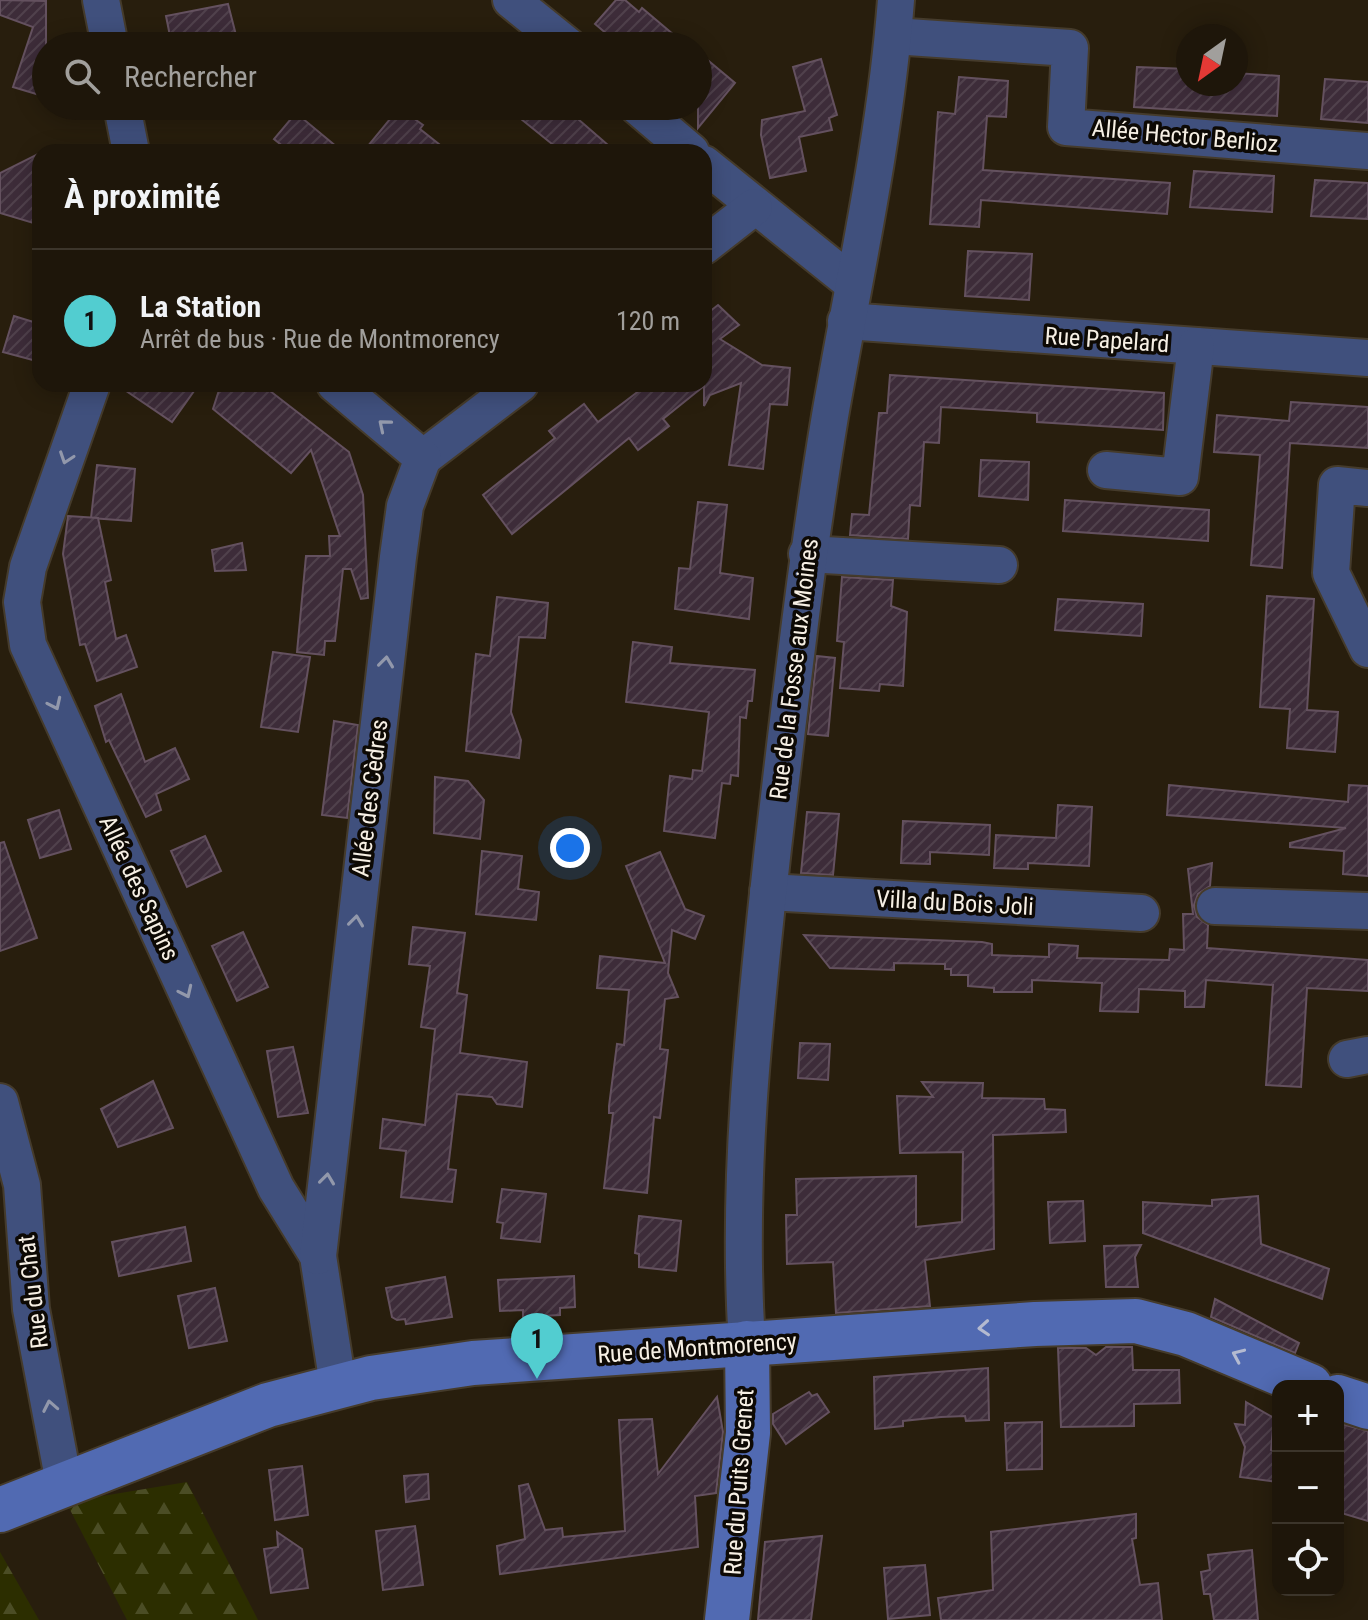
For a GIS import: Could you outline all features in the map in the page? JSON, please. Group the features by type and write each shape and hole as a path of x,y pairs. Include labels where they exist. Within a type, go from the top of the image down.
{"street":[{"path":"101,0 107,32"},
{"path":"511,0 551,32"},
{"name":"Rue de la Fosse aux Moines","path":"747,1343 746,1115 768,892 807,554 852,283 878,157 896,0"},
{"name":"Allée Hector Berlioz","path":"893,36 1070,48 1066,127 1368,151"},
{"path":"125,120 129,144"},
{"path":"653,120 682,144"},
{"path":"712,171 852,283"},
{"path":"712,240 754,207"},
{"name":"Rue Papelard","path":"846,321 1368,358"},
{"path":"1106,470 1180,477 1196,346"},
{"name":"Allée des Sapins","path":"89,392 28,567 22,602 28,645 276,1188 318,1256 338,1385"},
{"path":"345,392 423,458 510,392"},
{"name":"Allée des Cèdres","path":"318,1256 398,557 405,506 423,458"},
{"path":"1368,488 1337,485 1331,573 1368,649"},
{"path":"807,554 999,565"},
{"name":"Villa du Bois Joli","path":"768,892 1141,913"},
{"path":"1215,906 1368,911"},
{"name":"Rue du Chat","path":"0,1102 22,1185 31,1309 64,1483"},
{"name":"Rue de Montmorency","path":"0,1510 268,1405 338,1385 434,1367 1035,1324 1136,1321 1186,1334 1296,1380"},
{"name":"Rue du Puits Grenet","path":"727,1620 748,1433 747,1343"},
{"path":"1344,1399 1368,1407"}],"green space":[{"path":"187,1482 258,1620 127,1620 66,1502"},
{"path":"0,1552 39,1620 0,1620"}],"building":[{"path":"0,0 46,1 46,32 32,32 32,93 13,87 33,27 0,15"},
{"path":"616,0 625,0 639,12 642,8 670,32 604,32 595,24"},
{"path":"228,4 235,32 169,32 166,16"},
{"path":"821,59 837,115 829,118 832,130 799,137 806,171 770,178 761,135 762,120 805,111 793,67"},
{"path":"712,64 735,83 712,111"},
{"path":"1137,67 1176,69 1176,96 1248,96 1248,74 1279,76 1277,116 1134,107"},
{"path":"959,77 1008,81 1006,117 987,116 983,170 1170,183 1167,214 981,200 979,227 930,224 938,112 955,114"},
{"path":"1325,79 1368,82 1368,123 1321,119"},
{"path":"290,120 304,120 333,144 280,144 274,139"},
{"path":"389,120 416,120 423,125 420,129 439,144 370,144"},
{"path":"522,120 579,120 607,144 552,144"},
{"path":"32,157 32,223 0,213 0,173"},
{"path":"1194,171 1274,176 1272,212 1190,207"},
{"path":"1315,180 1368,183 1368,219 1311,216"},
{"path":"968,251 1032,254 1029,300 965,296"},
{"path":"718,305 739,325 720,339 762,365 790,368 787,405 770,404 763,469 729,465 741,383 710,395 704,406 704,392 712,392 712,310"},
{"path":"14,316 32,322 32,360 3,352"},
{"path":"890,375 1164,393 1163,430 1037,422 1037,413 941,407 939,443 924,442 920,506 910,505 908,539 850,535 852,514 869,515 879,413 887,413"},
{"path":"128,392 193,392 172,422"},
{"path":"218,392 271,392 349,452 363,495 368,598 361,599 351,569 343,569 335,641 325,641 324,655 297,652 306,556 330,556 329,536 340,536 311,450 291,473 213,409"},
{"path":"637,392 697,392 663,419 669,426 638,450 629,438 512,534 483,495 555,438 549,431 584,404 598,422"},
{"path":"1291,402 1368,407 1368,448 1290,443 1282,568 1251,565 1260,455 1214,452 1217,415 1289,421"},
{"path":"981,460 1029,462 1028,500 979,496"},
{"path":"97,465 135,469 131,521 91,518"},
{"path":"1065,500 1209,510 1208,541 1063,531"},
{"path":"698,502 727,505 720,573 753,578 749,619 675,609 679,568 690,569"},
{"path":"68,516 98,518 111,580 105,582 116,639 126,635 137,667 97,681 85,644 80,645 63,554"},
{"path":"242,543 246,570 215,571 212,550"},
{"path":"842,577 893,580 891,606 907,612 903,686 880,684 879,691 840,688 844,642 837,641"},
{"path":"1267,596 1314,599 1307,710 1338,712 1335,752 1287,748 1290,709 1260,707"},
{"path":"497,597 548,603 545,638 519,637 511,712 521,740 519,758 466,751 476,654 490,656"},
{"path":"1058,599 1143,604 1141,636 1055,630"},
{"path":"633,642 672,647 670,663 755,670 752,701 748,701 746,718 740,717 738,776 731,775 730,784 722,783 715,838 664,831 670,776 692,779 693,770 702,771 709,712 626,702"},
{"path":"273,652 310,657 298,732 261,727"},
{"path":"817,656 835,658 828,736 808,734"},
{"path":"121,694 145,762 175,748 189,779 156,794 161,810 146,817 109,740 106,742 95,706"},
{"path":"334,721 358,725 347,818 322,815"},
{"path":"435,777 468,781 484,800 480,839 434,833"},
{"path":"1169,785 1348,802 1349,785 1368,786 1368,876 1343,874 1344,851 1290,847 1290,843 1346,828 1167,815"},
{"path":"1058,805 1092,807 1089,866 1028,863 1028,869 994,868 996,835 1056,838"},
{"path":"59,810 71,849 40,858 28,820"},
{"path":"807,812 839,814 833,875 801,873"},
{"path":"903,821 990,825 989,855 930,852 930,864 901,863"},
{"path":"205,836 221,871 187,887 171,851"},
{"path":"4,842 37,938 0,951 0,843"},
{"path":"482,851 522,856 518,889 539,892 536,920 476,914"},
{"path":"660,852 685,909 704,916 695,939 672,930 668,973 678,997 665,999 660,1049 668,1050 660,1118 654,1117 647,1193 604,1188 613,1113 609,1113 609,1106 617,1044 624,1045 629,990 597,988 600,956 665,963 626,866"},
{"path":"1212,863 1210,886 1198,894 1194,905 1197,917 1208,925 1207,948 1368,960 1368,991 1307,988 1301,1087 1266,1085 1273,985 1206,980 1204,1007 1185,1007 1185,991 1139,989 1138,1012 1100,1011 1102,983 1032,980 1032,992 994,992 994,988 968,986 968,975 951,975 951,969 945,969 945,964 894,963 894,970 830,968 804,935 982,942 992,944 992,955 1049,957 1049,944 1078,946 1077,958 1169,960 1170,949 1184,950 1183,914 1193,914 1188,869"},
{"path":"413,927 465,933 457,993 467,995 460,1053 527,1062 522,1107 497,1104 492,1097 457,1094 448,1169 456,1170 452,1202 401,1197 406,1151 380,1148 383,1119 425,1125 435,1029 421,1027 430,966 409,964"},
{"path":"243,932 268,987 237,1001 212,946"},
{"path":"800,1043 830,1044 828,1080 798,1078"},
{"path":"293,1047 308,1113 278,1117 267,1051"},
{"path":"153,1081 173,1128 118,1147 101,1109"},
{"path":"922,1082 983,1083 982,1098 1044,1099 1045,1109 1065,1110 1066,1132 993,1135 994,1249 925,1260 930,1306 836,1313 833,1262 787,1264 786,1215 797,1215 796,1179 916,1176 916,1227 962,1222 963,1152 900,1153 897,1096 933,1097"},
{"path":"502,1189 546,1194 540,1242 501,1238 503,1223 497,1222"},
{"path":"1258,1196 1261,1244 1329,1269 1322,1299 1143,1233 1143,1202 1212,1206 1212,1200"},
{"path":"1083,1201 1085,1241 1050,1243 1048,1202"},
{"path":"639,1216 681,1221 676,1271 639,1267 639,1254 635,1253"},
{"path":"185,1227 191,1261 119,1276 112,1242"},
{"path":"1141,1245 1135,1257 1138,1287 1106,1287 1104,1246"},
{"path":"574,1276 575,1307 560,1308 560,1315 523,1317 523,1310 500,1311 498,1280"},
{"path":"445,1277 452,1317 406,1324 405,1319 392,1317 386,1288"},
{"path":"215,1288 227,1341 189,1348 178,1296"},
{"path":"1215,1299 1299,1343 1295,1353 1211,1317"},
{"path":"1106,1347 1132,1347 1133,1370 1179,1370 1180,1403 1134,1404 1134,1426 1061,1427 1058,1348 1086,1348 1096,1355"},
{"path":"988,1368 989,1420 966,1421 965,1416 941,1417 903,1421 903,1426 875,1429 874,1377"},
{"path":"809,1392 812,1396 817,1394 829,1412 786,1444 773,1424 773,1414"},
{"path":"717,1397 723,1432 716,1493 695,1496 698,1547 500,1574 497,1546 525,1539 519,1486 528,1484 545,1530 562,1528 563,1537 625,1531 619,1420 652,1419 658,1474"},
{"path":"1246,1402 1272,1417 1272,1481 1240,1477 1245,1447 1235,1424 1245,1425"},
{"path":"1042,1422 1042,1469 1007,1470 1005,1423"},
{"path":"1344,1425 1368,1431 1368,1521 1344,1514"},
{"path":"302,1466 308,1515 275,1520 269,1470"},
{"path":"428,1474 429,1499 406,1502 404,1476"},
{"path":"1136,1514 1136,1538 1132,1539 1140,1585 1158,1583 1162,1620 941,1620 938,1598 993,1590 991,1532"},
{"path":"415,1526 423,1585 383,1590 376,1531"},
{"path":"277,1532 302,1549 308,1588 271,1593 264,1549 278,1547"},
{"path":"822,1536 811,1620 758,1620 765,1542"},
{"path":"1252,1550 1258,1620 1214,1620 1210,1594 1204,1594 1201,1572 1210,1570 1208,1555"},
{"path":"925,1565 930,1615 888,1619 884,1568"}],"place":[{"name":"La Station","path":"537,1379"}]}
